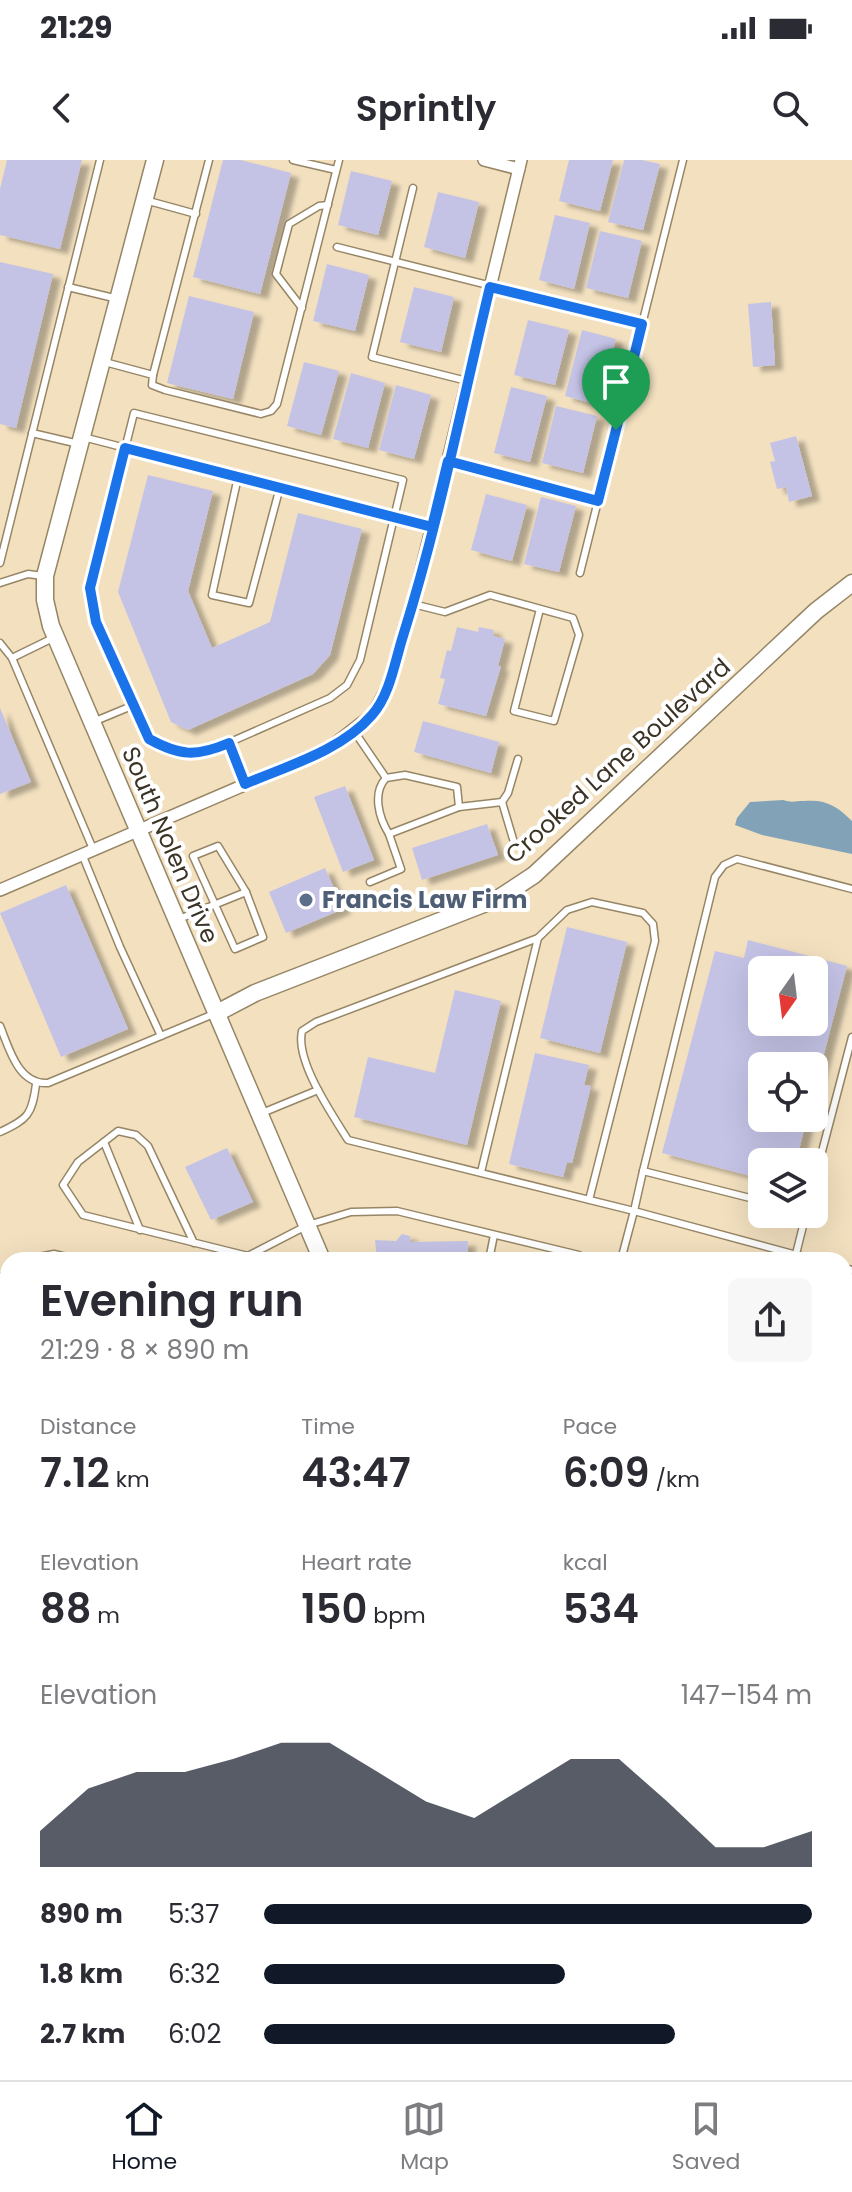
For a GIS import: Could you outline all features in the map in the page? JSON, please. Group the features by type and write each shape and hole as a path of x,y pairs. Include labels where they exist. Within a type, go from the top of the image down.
{"street":[{"name":"South Nolen Drive","path":"155,160 45,576 45,600 55,637 91,723 319,1252"},
{"path":"0,890 328,749 373,714 388,686 413,604 520,164 484,160"},
{"name":"Crooked Lane Boulevard","path":"217,1013 268,987 499,898 534,875 816,611 852,583"}],"lane":[{"path":"0,563 100,160"},
{"path":"209,160 152,385 261,414 271,411 277,404 339,160"},
{"path":"293,160 336,170"},
{"path":"580,573 683,160"},
{"path":"413,188 372,357 467,381"},
{"path":"144,200 196,214"},
{"path":"302,308 276,274 289,224 319,206 328,205"},
{"path":"337,247 642,324"},
{"path":"68,287 118,299"},
{"path":"101,361 153,375"},
{"path":"134,413 403,480 360,660 347,685 330,698 210,751 189,754 166,749 149,739 96,622 90,588 125,448 134,413"},
{"path":"32,433 125,448 432,527"},
{"path":"448,461 598,501"},
{"path":"238,477 212,595 249,603 280,487"},
{"path":"0,583 28,574 45,576"},
{"path":"413,604 445,612 490,595 573,618 579,635 554,721 514,711 540,609"},
{"path":"12,658 55,637"},
{"path":"0,643 12,658 88,851 120,947 161,1036"},
{"path":"91,723 134,705"},
{"path":"354,731 386,778"},
{"path":"229,743 245,784"},
{"path":"389,834 459,807 502,802 508,793 518,759"},
{"path":"370,882 401,869 381,821 378,805 380,784 386,778 405,775 457,787 459,807"},
{"path":"502,802 513,839"},
{"path":"218,846 246,892 263,937 235,949 193,856 218,846"},
{"path":"624,1252 715,877 724,865 737,859 852,889"},
{"path":"176,920 246,892"},
{"path":"589,1200 655,941 653,924 643,913 592,902 567,910 538,938 316,1022 302,1031 300,1042 318,1090 348,1140 787,1252"},
{"path":"481,1172 538,938"},
{"path":"0,1026 15,1063 36,1084 48,1083 217,1013"},
{"path":"823,1148 852,1037"},
{"path":"0,1132 24,1121 33,1108 36,1084"},
{"path":"260,1114 318,1090"},
{"path":"194,1243 148,1146 136,1135 118,1131 78,1162 63,1185 83,1215 140,1230 194,1243 231,1252"},
{"path":"104,1142 140,1230"},
{"path":"643,1171 748,1197"},
{"path":"256,1252 308,1225 351,1212 397,1211 566,1252"},
{"path":"796,1252 802,1228"},
{"path":"491,1252 494,1235"},
{"path":"32,2080 38,2080"}],"water":[{"path":"819,801 841,811 852,821 852,854 762,835 735,825 750,802"}],"building":[{"path":"7,160 82,160 60,249 0,235 0,189"},
{"path":"223,160 241,160 291,173 260,294 193,277"},
{"path":"569,160 613,160 600,211 559,201"},
{"path":"624,160 660,164 643,230 608,222"},
{"path":"351,171 392,181 378,235 338,225"},
{"path":"438,192 479,202 465,258 424,247"},
{"path":"555,215 590,223 574,289 539,280"},
{"path":"600,231 642,241 628,298 586,288"},
{"path":"0,262 53,274 16,428 0,424"},
{"path":"327,264 369,275 355,331 313,321"},
{"path":"414,287 454,297 441,352 400,342"},
{"path":"189,296 254,312 233,399 167,383"},
{"path":"771,302 775,365 753,367 748,304"},
{"path":"528,320 569,330 555,385 514,375"},
{"path":"582,330 616,339 599,405 565,396"},
{"path":"304,362 339,371 321,435 287,426"},
{"path":"351,373 385,383 368,448 333,439"},
{"path":"396,385 431,395 414,459 379,450"},
{"path":"511,387 547,396 530,462 494,453"},
{"path":"556,406 597,416 583,473 542,463"},
{"path":"796,436 812,496 789,502 786,487 777,489 770,462 775,461 770,443"},
{"path":"148,475 213,491 188,591 212,648 270,622 298,513 362,529 330,655 313,674 188,730 171,722 118,592"},
{"path":"486,494 527,505 512,561 471,550"},
{"path":"541,497 576,506 559,572 524,564"},
{"path":"457,627 478,632 479,627 494,630 493,636 505,639 498,666 501,666 486,716 438,704 445,679 440,678"},
{"path":"0,708 31,782 0,794"},
{"path":"423,721 499,742 491,773 414,752"},
{"path":"345,786 374,860 343,872 314,797"},
{"path":"487,824 498,855 422,880 412,848"},
{"name":"Francis Law Firm","path":"325,868 343,909 286,933 269,892"},
{"path":"66,885 128,1029 61,1057 0,913"},
{"path":"567,927 627,942 600,1053 540,1038"},
{"path":"748,940 809,956 748,956 748,1036 828,1036 828,961 847,966 824,1052 748,1052 748,1132 804,1132 800,1148 748,1148 748,1175 662,1153 715,951 744,958"},
{"path":"455,990 501,1001 467,1145 354,1117 368,1057 435,1073"},
{"path":"535,1053 589,1065 584,1085 591,1086 572,1163 567,1162 563,1177 509,1164"},
{"path":"227,1148 253,1202 211,1220 185,1167"},
{"path":"402,1234 410,1236 411,1242 468,1241 467,1252 376,1252 375,1240 396,1241"}],"place":[{"name":"Francis Law Firm","path":"306,900"}],"route":[{"path":"616,430 598,501 448,461 432,527 125,448 90,588 91,601 96,622 149,739 166,749 189,754 210,751 229,743 245,784 328,749 373,714 388,686 413,604 432,527 490,287 642,324 616,430"}]}
